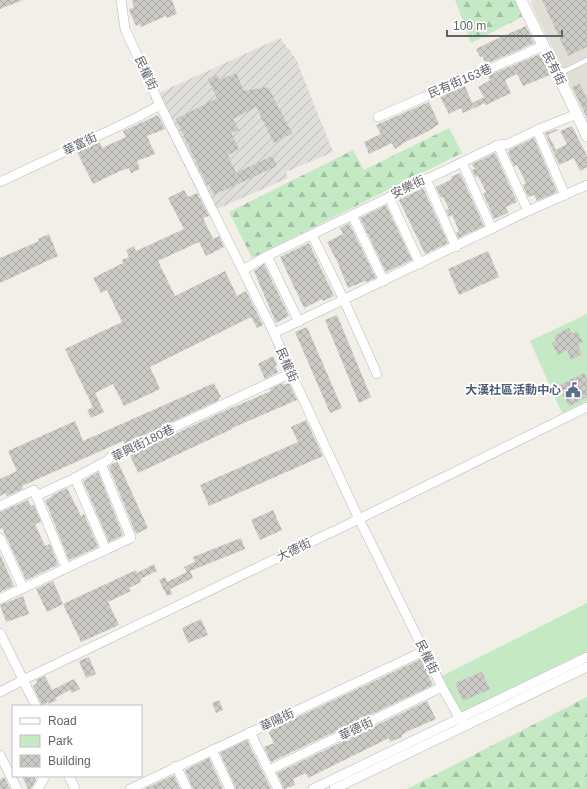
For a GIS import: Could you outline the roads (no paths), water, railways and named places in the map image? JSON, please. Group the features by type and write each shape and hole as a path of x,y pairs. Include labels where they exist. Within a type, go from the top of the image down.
{"street":[{"name":"民權街","path":"121,0 125,29 160,105 274,333 359,519 442,687 462,722"},
{"name":"民有街","path":"521,0 587,136"},
{"name":"民有街163巷","path":"378,117 543,46"},
{"name":"華富街","path":"0,182 136,118 160,105"},
{"name":"安樂街","path":"243,270 267,256 498,145 508,144 536,130 577,114"},
{"path":"536,130 565,195"},
{"path":"498,145 528,211"},
{"path":"462,162 492,229"},
{"path":"426,179 456,247"},
{"path":"274,333 456,247 528,211 587,185"},
{"path":"389,197 420,264"},
{"path":"352,215 384,281"},
{"path":"312,235 344,300 377,374"},
{"path":"267,256 299,322"},
{"name":"華興街180巷","path":"0,506 34,490 36,496 75,478 108,460 110,457 291,373"},
{"name":"大德街","path":"0,692 587,407"},
{"path":"0,599 131,538 101,464"},
{"path":"75,478 106,550"},
{"path":"36,496 66,568"},
{"path":"0,538 23,588"},
{"path":"0,632 36,705"},
{"name":"華陽街","path":"130,789 176,766 424,651"},
{"path":"334,789 587,657"},
{"path":"314,789 587,667"},
{"name":"華德街","path":"269,770 442,687"},
{"path":"250,732 278,789"},
{"path":"212,750 230,789"},
{"path":"0,755 17,789"},
{"path":"176,766 187,789"},
{"path":"38,789 44,777"},
{"path":"68,777 74,789"}],"lane":[{"path":"555,68 565,70 587,60"}],"place":[{"name":"大漢社區活動中心","path":"573,390"}]}
